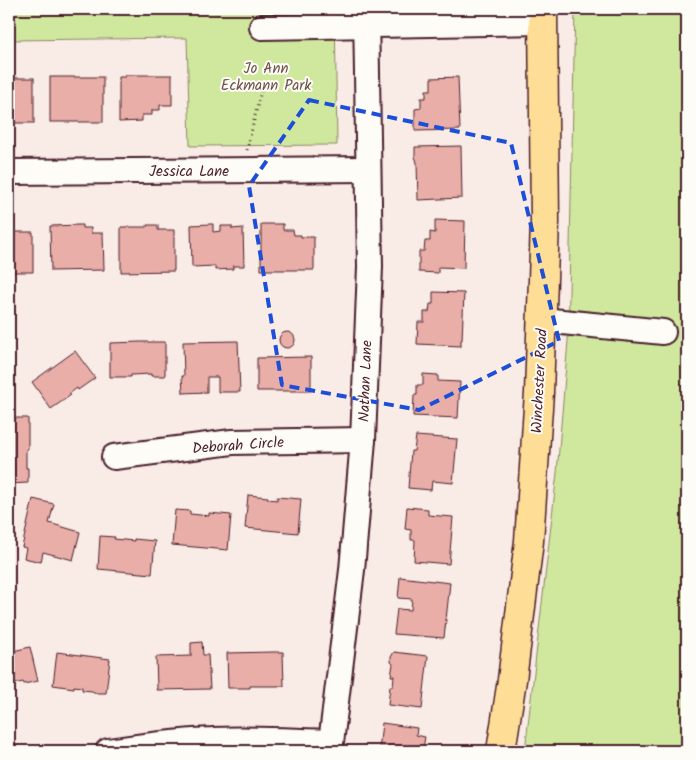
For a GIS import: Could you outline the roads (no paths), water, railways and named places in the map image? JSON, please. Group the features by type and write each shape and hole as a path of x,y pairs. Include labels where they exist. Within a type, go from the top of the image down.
{"main road":[{"name":"Winchester Road","path":"501,751 512,680 529,541 539,393 545,222 543,15"}],"street":[{"path":"262,27 366,17 543,15"},
{"name":"Nathan Lane","path":"330,747 352,570 363,440 370,267 366,17"},
{"name":"Jessica Lane","path":"9,172 368,169"},
{"path":"542,320 663,332"},
{"name":"Deborah Circle","path":"114,457 232,442 363,440"},
{"path":"108,751 158,744 247,739 330,747"}],"park label":[{"name":"Jo Ann Eckmann Park","path":"266,76"}]}
